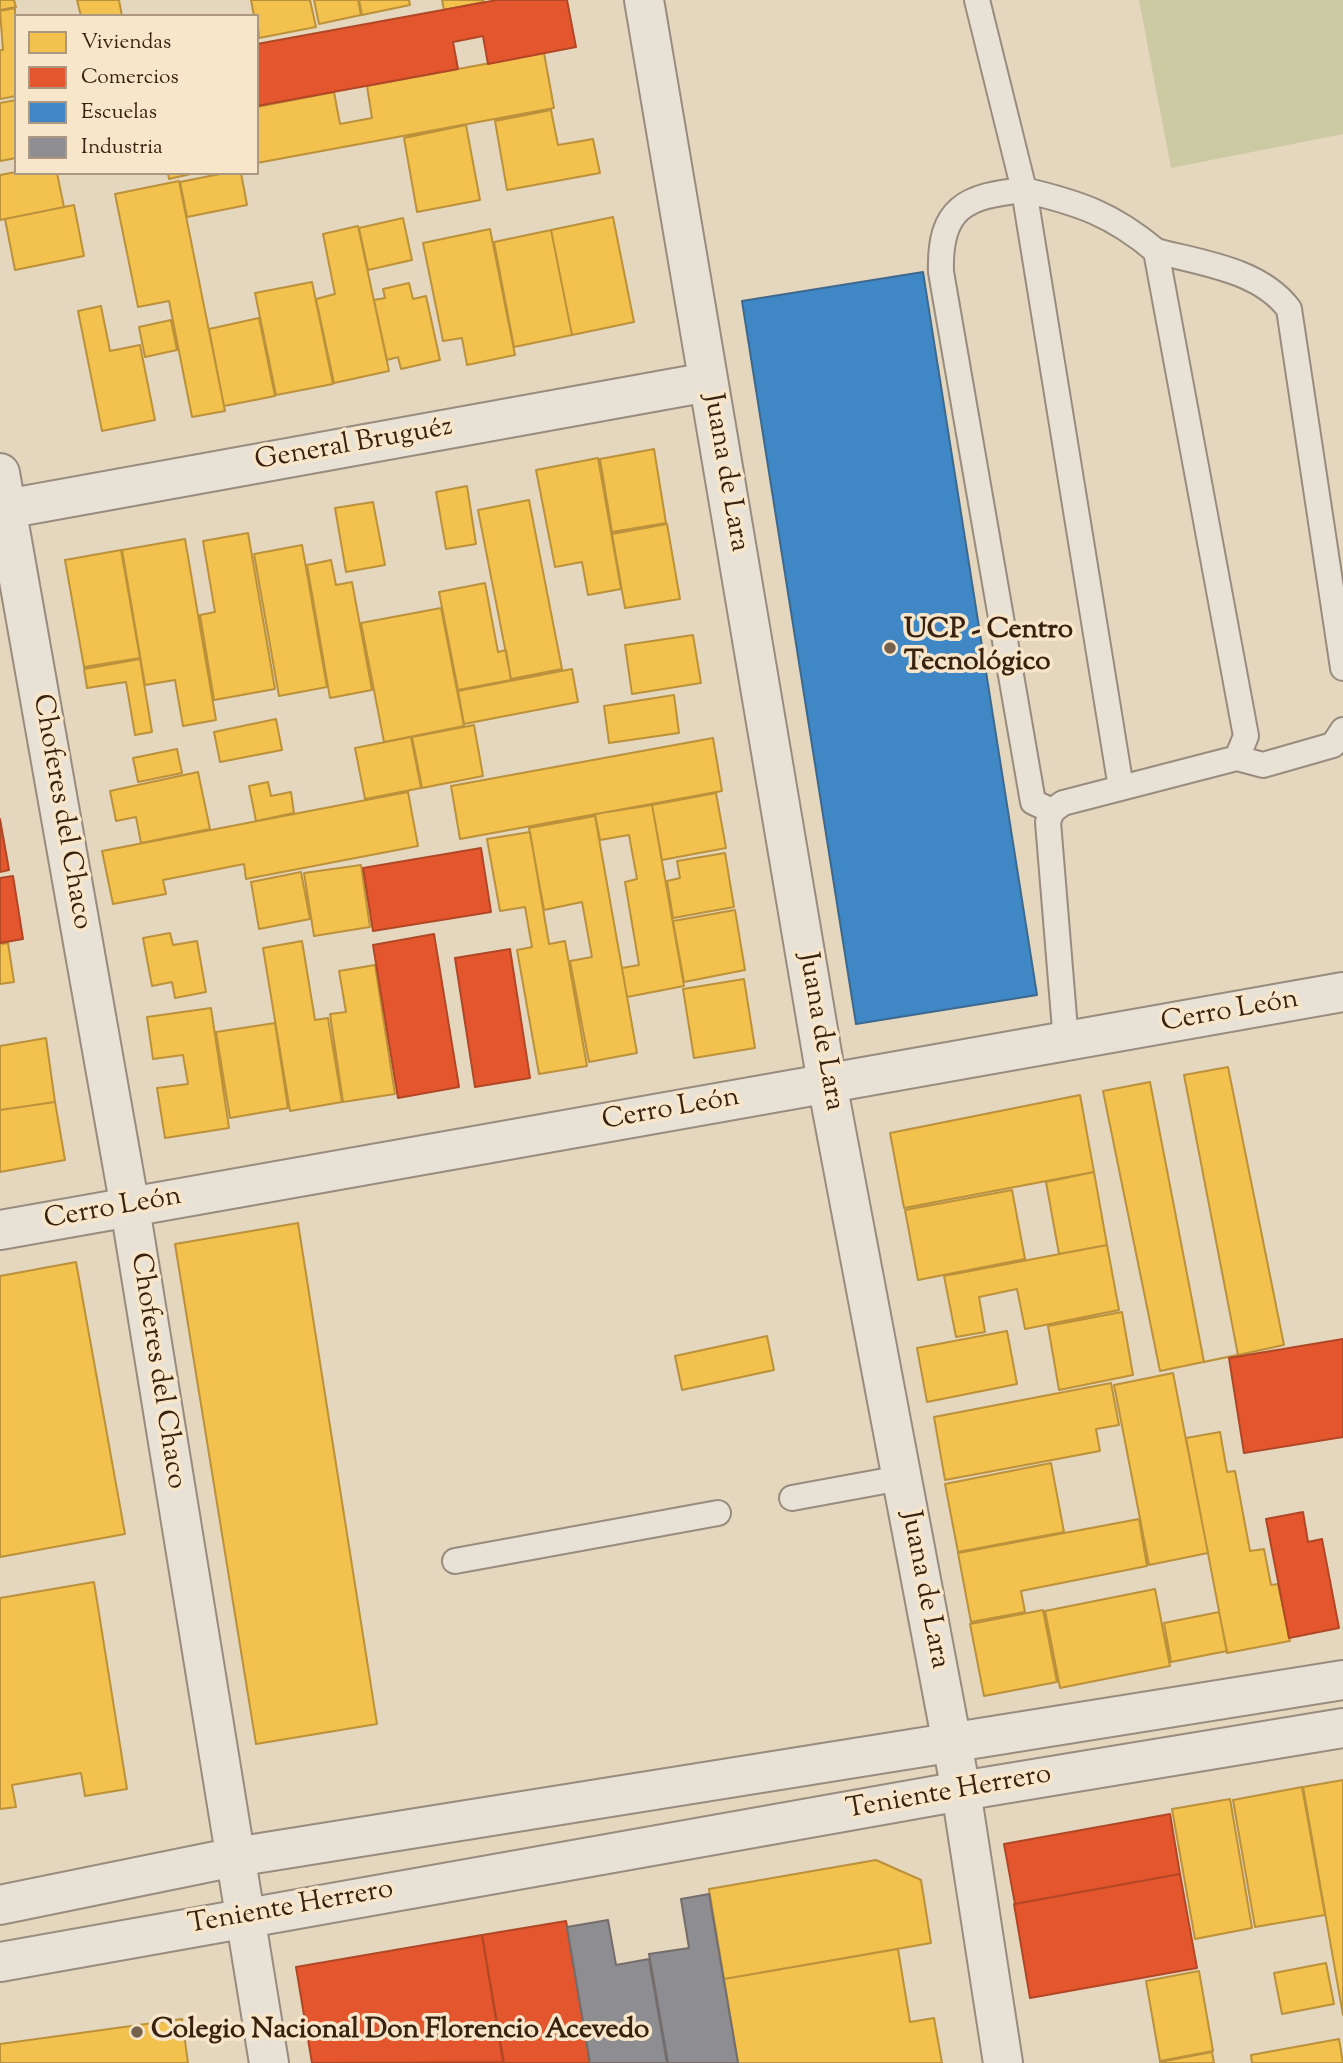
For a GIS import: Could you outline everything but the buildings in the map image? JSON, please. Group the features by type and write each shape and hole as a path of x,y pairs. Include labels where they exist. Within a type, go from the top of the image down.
{"street":[{"name":"Juana de Lara","path":"644,0 827,1083 961,1791 1003,2063"},
{"name":"General Bruguéz","path":"2,497 708,382"},
{"name":"Choferes del Chaco","path":"2,497 130,1208 269,2063"},
{"name":"Cerro León","path":"0,1230 1343,992"},
{"name":"Teniente Herrero","path":"0,1905 235,1857 1343,1680"},
{"name":"Teniente Herrero","path":"0,1962 961,1791 1329,1731 1302,1687"},
{"path":"575,1803 583,1858"}],"lane":[{"path":"977,0 1024,190 1121,788"},
{"path":"1052,811 1033,802 941,272 940,248 954,211 984,194 1024,190 1089,208 1126,226 1156,251 1234,272 1279,295 1289,309 1343,668"},
{"path":"1156,251 1246,736 1237,758"},
{"path":"1066,1042 1048,822 1052,811 1063,803 1237,758 1264,765 1333,745 1343,730"},
{"path":"792,1498 901,1478"},
{"path":"455,1561 718,1513"}],"shaded area":[{"path":"1139,0 1343,0 1343,134 1171,168"}],"place":[{"name":"UCP - Centro Tecnológico","path":"890,648"},
{"name":"Colegio Nacional Don Florencio Acevedo","path":"137,2032"}]}
